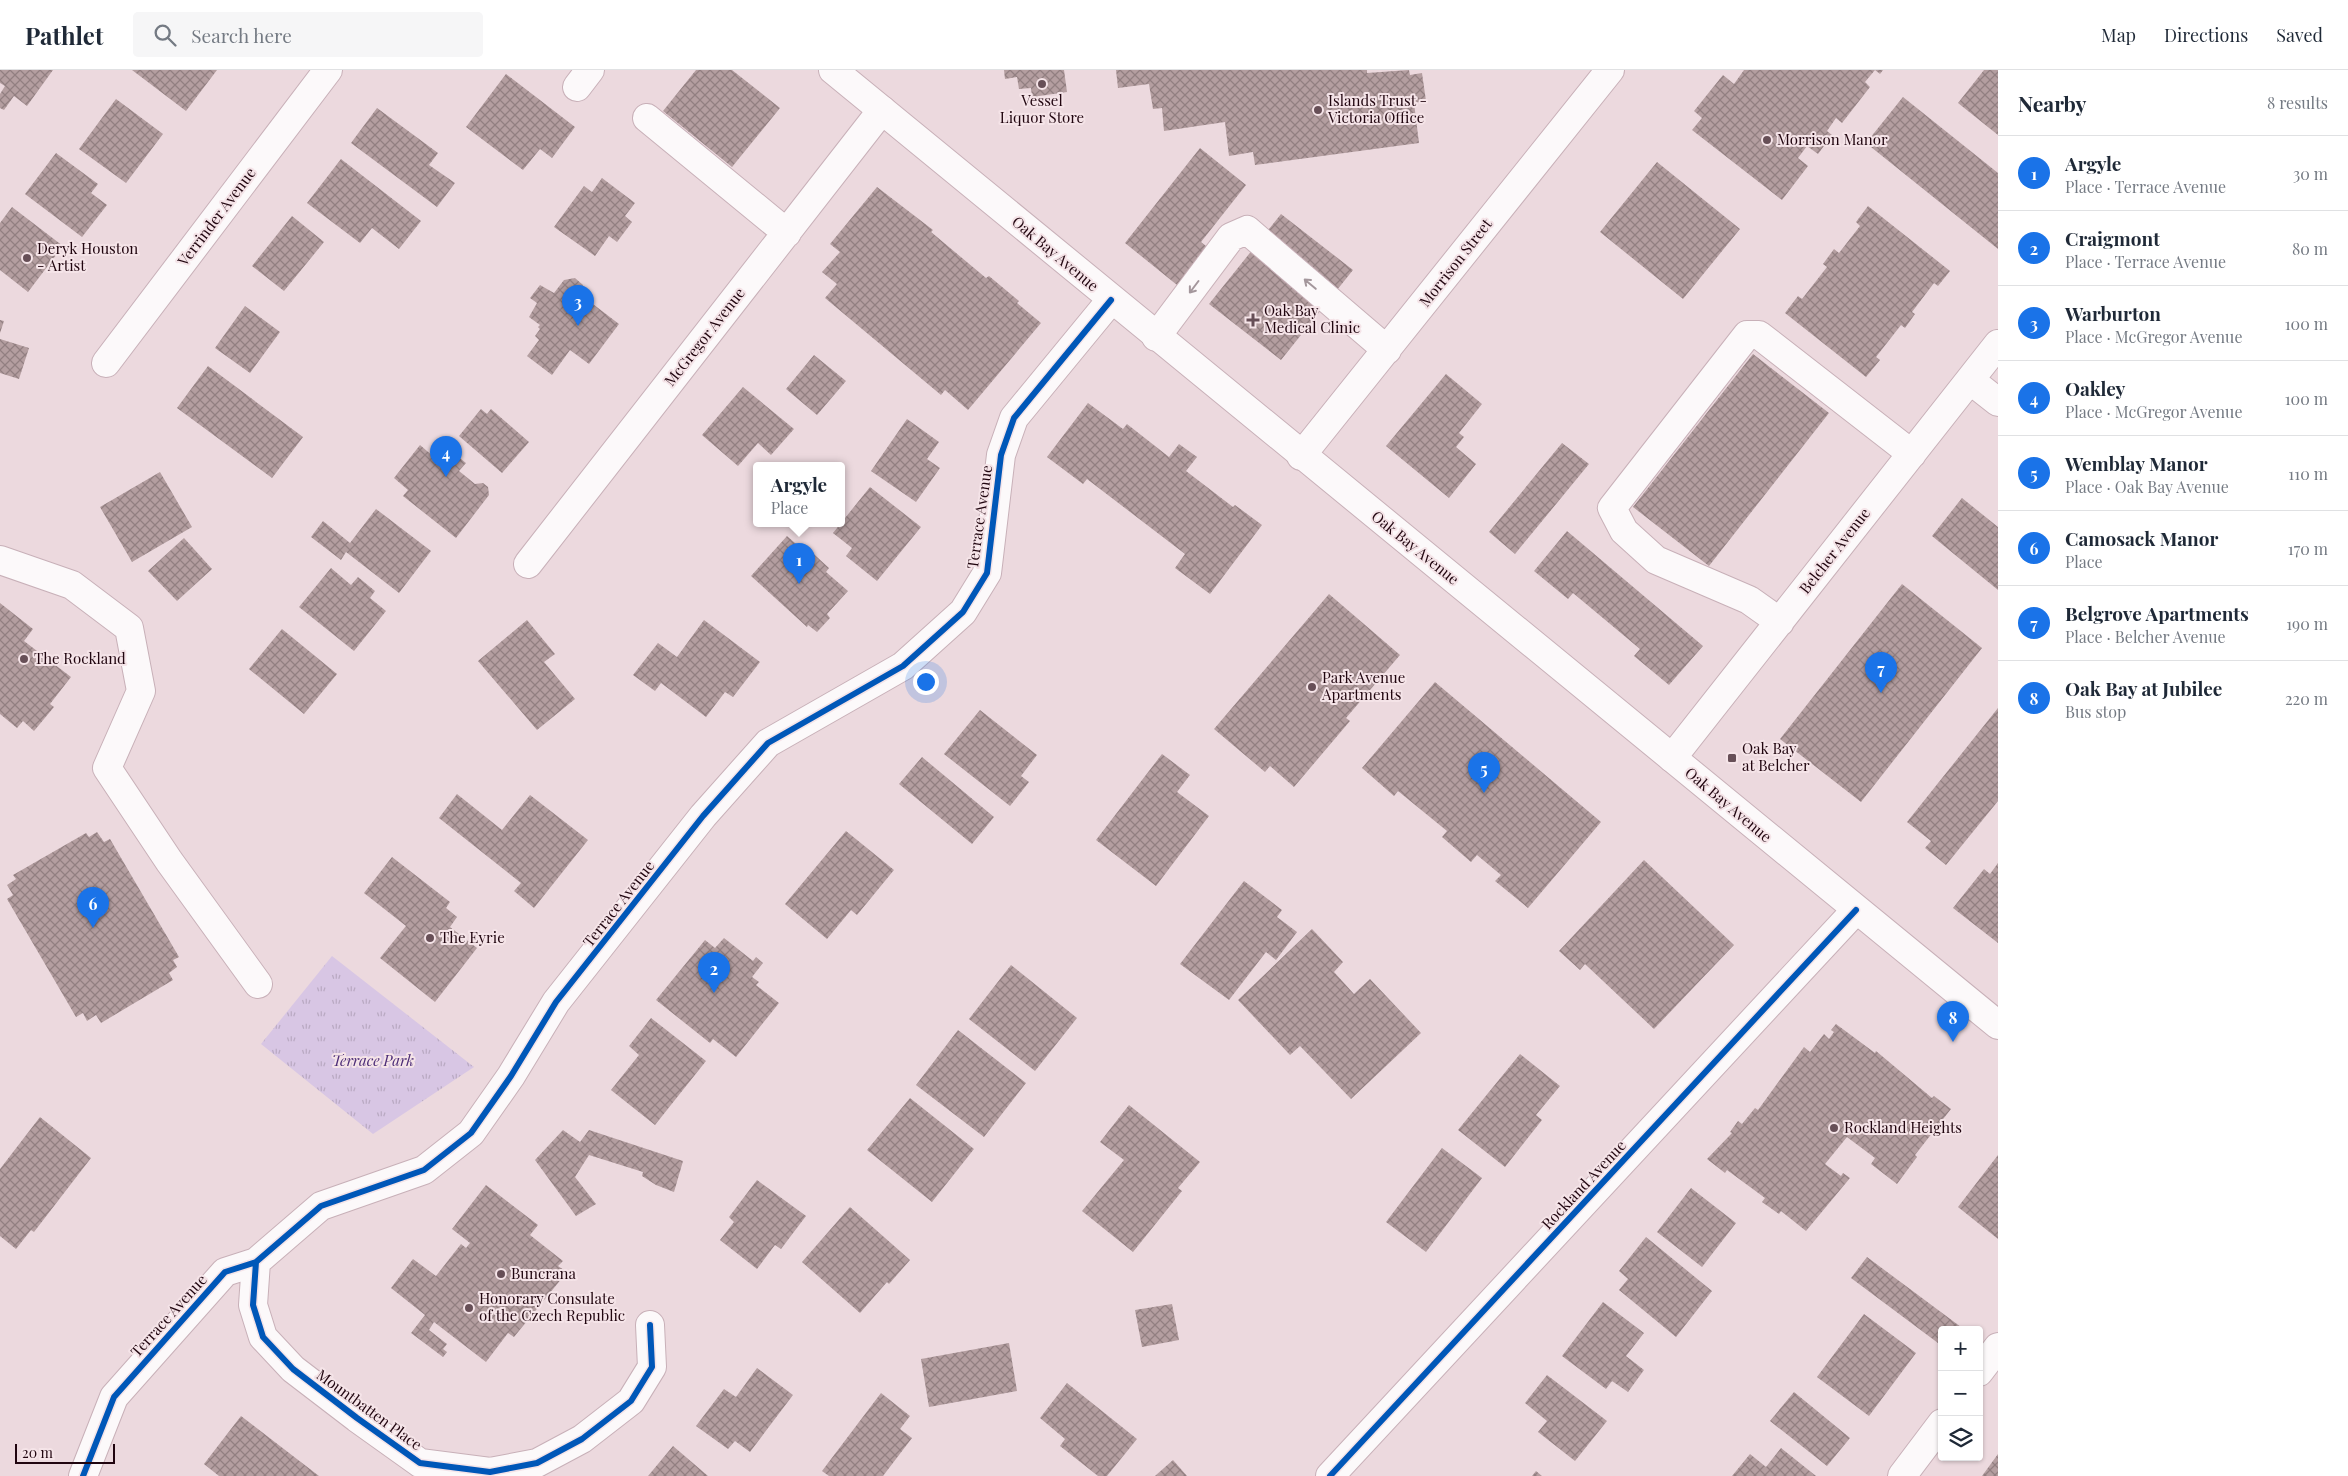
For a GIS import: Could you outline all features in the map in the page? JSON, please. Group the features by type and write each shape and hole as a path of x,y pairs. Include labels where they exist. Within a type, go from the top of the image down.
{"street":[{"name":"Verrinder Avenue","path":"106,363 328,70"},
{"name":"Morrison Street","path":"1301,456 1610,70"},
{"name":"Oak Bay Avenue","path":"844,75 882,110 1111,300 1998,1025"},
{"name":"McGregor Avenue","path":"528,564 882,110"},
{"path":"647,118 787,233"},
{"path":"1156,337 1231,237 1247,230 1387,350"},
{"name":"Terrace Avenue","path":"84,1476 114,1397 225,1272 256,1262 321,1206 424,1170 471,1132 511,1076 556,1002 703,816 768,743 903,666 963,612 987,574 1001,455 1014,418 1111,300"},
{"path":"1780,622 1749,600 1656,560 1624,531 1612,508 1747,335 1759,335 1912,454"},
{"name":"Belcher Avenue","path":"1672,758 1998,344"},
{"path":"1970,380 1998,402"},
{"path":"0,560 72,585 129,628 141,691 107,768 169,861 258,984"},
{"name":"Rockland Avenue","path":"1330,1476 1856,910"},
{"name":"Mountbatten Place","path":"256,1262 253,1305 263,1337 293,1369 356,1418 420,1463 490,1472 537,1463 582,1439 631,1401 652,1367 650,1326"},
{"path":"1980,1371 1998,1347"},
{"path":"1902,1476 1938,1427"}],"green space":[{"name":"Terrace Park","path":"332,956 474,1067 373,1134 261,1044"}],"building":[{"path":"0,70 53,70 27,106 14,96 4,110 0,108 0,94 5,86 0,83"},
{"path":"132,70 217,70 186,111"},
{"path":"696,70 732,70 780,108 732,167 663,111"},
{"name":"Vessel Liquor Store","path":"1004,70 1064,70 1067,92 1032,97 1031,88 1019,89 1017,77 1005,79"},
{"path":"1116,70 1367,70 1367,73 1409,70 1410,75 1422,73 1426,101 1414,103 1419,143 1255,165 1253,152 1229,156 1225,122 1164,131 1162,108 1153,109 1149,84 1118,88"},
{"name":"Morrison Manor","path":"1744,70 1875,70 1865,82 1870,87 1842,123 1836,118 1827,131 1832,135 1818,154 1807,146 1798,158 1808,166 1782,200 1692,130 1702,118 1694,111 1723,75 1734,84"},
{"path":"1875,70 1883,70 1880,74"},
{"path":"1984,70 1998,70 1998,135 1958,103"},
{"path":"506,74 575,127 552,158 540,149 523,170 466,127"},
{"path":"1903,97 1998,173 1998,249 1866,143"},
{"path":"116,99 163,134 126,183 79,149"},
{"path":"377,108 438,153 429,165 455,183 437,207 351,143"},
{"path":"1200,148 1246,185 1201,242 1212,251 1182,289 1125,243"},
{"path":"56,153 98,184 91,193 107,205 82,237 25,194"},
{"path":"341,159 421,221 399,249 372,228 360,243 307,203"},
{"path":"1657,162 1740,229 1683,299 1600,232"},
{"path":"602,178 635,203 625,216 632,222 617,242 609,236 595,256 554,227 584,186 592,192"},
{"path":"877,187 933,230 931,232 986,278 989,276 1019,301 1017,303 1041,323 968,410 945,390 941,395 825,298 837,284 822,272 840,252 830,244"},
{"path":"1868,206 1950,271 1938,286 1934,283 1912,312 1915,314 1905,328 1901,325 1876,357 1880,360 1866,377 1785,313 1798,296 1802,299 1827,267 1823,264 1834,249 1839,253 1860,226 1856,222"},
{"name":"Deryk Houston - Artist","path":"12,207 63,246 28,292 0,270 0,223"},
{"path":"1281,214 1353,270 1281,360 1209,304"},
{"path":"292,216 324,242 284,291 252,266"},
{"path":"575,278 583,285 585,298 619,324 589,364 570,350 552,375 527,356 539,340 535,336 540,329 538,327 540,325 529,317 537,303 530,298 540,285 554,293 564,280"},
{"path":"245,306 280,332 250,373 215,348"},
{"path":"0,320 4,321 0,333"},
{"path":"0,339 29,348 19,379 0,373"},
{"path":"1753,354 1829,413 1709,566 1633,507"},
{"path":"814,355 846,381 817,415 786,389"},
{"path":"208,366 303,437 272,478 177,408"},
{"path":"1446,374 1482,404 1459,433 1464,437 1456,447 1476,464 1449,498 1386,446"},
{"path":"743,387 794,429 771,455 758,443 738,466 702,435"},
{"path":"1088,403 1123,429 1127,424 1169,457 1179,444 1197,457 1186,471 1233,507 1235,505 1262,525 1210,594 1175,568 1185,554 1087,479 1083,484 1047,457"},
{"path":"481,409 487,414 491,409 529,442 502,473 459,436"},
{"path":"907,419 939,442 927,459 940,468 916,502 871,471"},
{"path":"1562,443 1589,464 1515,554 1489,532"},
{"path":"420,445 434,457 443,445 466,463 459,471 475,484 483,483 488,487 489,495 456,538 403,496 408,490 394,478"},
{"path":"160,472 192,527 132,562 100,507"},
{"path":"870,487 921,527 877,581 846,556 852,548 833,533 838,527 845,527 845,518"},
{"path":"1962,498 1998,527 1998,590 1932,536"},
{"path":"376,509 431,551 399,593 346,552 341,560 311,537 323,521 350,543"},
{"path":"1567,531 1703,646 1669,685 1634,656 1640,649 1573,593 1568,599 1534,571"},
{"path":"787,536 803,550 806,547 829,568 826,572 848,591 827,614 830,618 817,632 808,625 807,627 751,576"},
{"path":"184,538 212,569 177,601 148,571"},
{"path":"331,568 351,585 358,577 375,591 370,598 386,611 354,651 299,607"},
{"path":"1902,584 1982,648 1861,802 1780,739"},
{"name":"Park Avenue Apartments","path":"1329,594 1400,655 1346,718 1350,721 1294,787 1270,766 1265,772 1214,729"},
{"name":"The Rockland","path":"0,603 33,629 24,641 71,677 50,704 54,707 34,731 23,721 17,728 0,714"},
{"path":"527,620 555,654 544,662 575,699 537,730 478,661"},
{"path":"704,620 760,662 733,697 725,692 706,717 661,683 655,691 633,675 658,643 677,657"},
{"path":"282,629 337,674 304,714 249,669"},
{"path":"1435,682 1601,822 1528,908 1495,881 1501,875 1477,855 1471,862 1442,837 1447,831 1398,791 1394,796 1362,768"},
{"path":"1998,708 1998,801 1946,865 1925,848 1931,841 1907,822"},
{"path":"980,710 1037,755 1021,776 1029,782 1010,806 944,754"},
{"path":"1162,754 1190,775 1177,792 1209,816 1156,886 1096,840"},
{"path":"922,757 994,817 972,844 899,784"},
{"path":"457,794 502,830 530,795 588,840 534,908 514,891 521,883 439,818"},
{"path":"846,831 894,870 857,915 851,910 827,939 785,904"},
{"path":"97,832 104,842 110,839 179,957 173,960 177,967 169,973 173,980 101,1023 96,1015 87,1021 83,1013 76,1017 7,899 13,895 7,885 16,879 13,875 86,833 89,837"},
{"name":"The Eyrie","path":"392,857 450,902 446,908 457,917 450,927 477,948 435,1002 380,958 406,926 364,893"},
{"path":"1644,860 1734,945 1654,1029 1585,964 1580,970 1559,951"},
{"path":"1998,863 1998,943 1953,908 1984,869 1990,874"},
{"path":"1244,881 1282,910 1277,917 1297,932 1276,960 1266,952 1229,1000 1180,964"},
{"path":"1312,929 1343,962 1334,972 1354,994 1370,979 1421,1033 1351,1099 1300,1046 1290,1055 1238,1000"},
{"path":"724,938 753,961 756,957 763,963 752,977 759,982 756,985 779,1003 736,1057 713,1039 710,1043 656,1000 705,940 715,948"},
{"path":"1011,965 1077,1018 1035,1071 969,1019"},
{"path":"651,1018 706,1061 655,1125 611,1090 639,1055 629,1046"},
{"name":"Rockland Heights","path":"1836,1024 1875,1053 1876,1051 1932,1098 1934,1096 1951,1109 1915,1155 1917,1157 1897,1184 1871,1164 1875,1158 1847,1137 1825,1164 1841,1176 1843,1173 1850,1178 1806,1231 1781,1211 1779,1214 1762,1202 1765,1198 1727,1170 1725,1173 1707,1159 1732,1133 1730,1132 1738,1121 1742,1124 1755,1108 1758,1110 1804,1047 1810,1052 1824,1034 1829,1039 1834,1032 1831,1030"},
{"path":"958,1030 1026,1083 984,1137 916,1085"},
{"path":"1520,1054 1560,1086 1536,1115 1542,1120 1505,1167 1458,1130"},
{"path":"910,1098 974,1149 932,1202 867,1150"},
{"path":"1129,1105 1200,1162 1178,1188 1182,1191 1133,1252 1082,1211 1124,1160 1100,1142"},
{"path":"40,1117 91,1158 34,1232 31,1230 16,1249 0,1236 0,1169"},
{"path":"563,1130 580,1142 589,1130 683,1161 674,1192 656,1185 642,1176 643,1172 589,1155 575,1177 596,1204 576,1216 535,1160"},
{"path":"1442,1148 1482,1178 1426,1252 1386,1222"},
{"path":"1998,1155 1998,1239 1958,1207"},
{"path":"757,1180 806,1216 781,1249 775,1245 757,1269 720,1240 734,1222 729,1217"},
{"name":"Buncrana","path":"486,1185 538,1225 530,1235 563,1261 558,1266 567,1272 514,1337 508,1333 486,1362 434,1322 429,1330 447,1344 443,1349 447,1352 443,1357 411,1333 425,1315 391,1288 413,1259 436,1276 461,1244 466,1248 470,1243 452,1229"},
{"path":"1691,1188 1736,1223 1702,1267 1657,1232"},
{"path":"850,1207 910,1260 889,1284 887,1282 860,1313 802,1262"},
{"path":"1646,1237 1712,1291 1676,1337 1619,1290 1628,1279 1619,1271"},
{"path":"1867,1257 1960,1326 1938,1326 1938,1343 1851,1278"},
{"path":"1603,1302 1644,1333 1626,1356 1644,1370 1628,1392 1612,1381 1606,1389 1562,1356"},
{"path":"1172,1304 1179,1340 1142,1347 1135,1310"},
{"path":"1864,1314 1916,1353 1869,1416 1817,1377"},
{"path":"1009,1343 1017,1391 929,1407 921,1359"},
{"path":"757,1368 793,1395 750,1452 735,1441 728,1449 696,1426 724,1389 736,1397"},
{"path":"1547,1375 1607,1421 1575,1461 1538,1432 1547,1421 1525,1403"},
{"path":"1067,1383 1137,1439 1107,1476 1098,1476 1060,1446 1065,1439 1040,1418"},
{"path":"1794,1392 1850,1438 1827,1466 1770,1421"},
{"path":"881,1393 910,1416 900,1429 912,1438 883,1476 829,1476 822,1471"},
{"path":"241,1416 319,1476 219,1476 204,1464"},
{"path":"673,1446 708,1476 648,1476"},
{"path":"1781,1448 1816,1476 1732,1476 1750,1454 1766,1467"},
{"path":"1998,1454 1998,1476 1982,1476"},
{"path":"1173,1460 1187,1476 1155,1476"},
{"path":"1536,1471 1542,1476 1532,1476"}],"cycle path":[{"path":"83,1476 114,1397 225,1272 256,1262 321,1206 424,1170 471,1133 511,1076 556,1002 703,816 768,743 903,666 963,612 987,573 1001,455 1014,418 1111,300"},
{"path":"1330,1476 1856,910"},
{"path":"256,1262 253,1305 263,1337 293,1369 420,1463 490,1472 537,1463 582,1439 631,1401 652,1367 650,1325"}],"place":[{"name":"Vessel Liquor Store","path":"1042,84"},
{"name":"Islands Trust - Victoria Office","path":"1318,110"},
{"name":"Morrison Manor","path":"1767,140"},
{"name":"Deryk Houston - Artist","path":"27,258"},
{"name":"Oak Bay Medical Clinic","path":"1253,320"},
{"name":"Warburton","path":"578,326"},
{"name":"Oakley","path":"446,477"},
{"name":"Argyle","path":"799,584"},
{"name":"The Rockland","path":"24,659"},
{"name":"Park Avenue Apartments","path":"1312,687"},
{"name":"Belgrove Apartments","path":"1881,693"},
{"name":"Oak Bay at Belcher","path":"1732,758"},
{"name":"Wemblay Manor","path":"1484,793"},
{"name":"Camosack Manor","path":"93,928"},
{"name":"The Eyrie","path":"430,938"},
{"name":"Craigmont","path":"714,993"},
{"name":"Oak Bay at Jubilee","path":"1953,1042"},
{"name":"Rockland Heights","path":"1834,1128"},
{"name":"Buncrana","path":"501,1274"},
{"name":"Honorary Consulate of the Czech Republic","path":"469,1308"}]}
